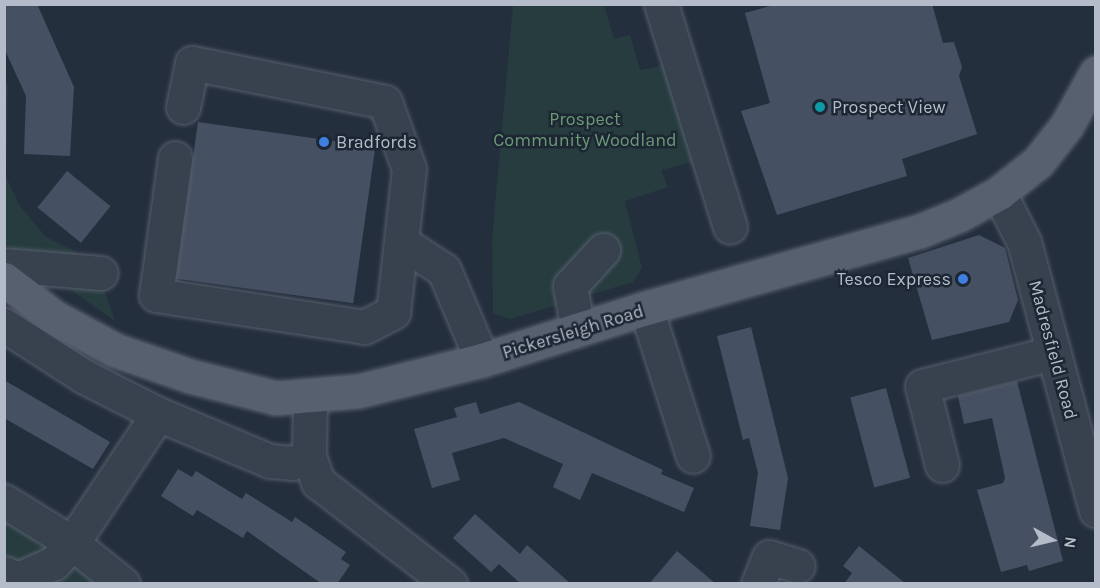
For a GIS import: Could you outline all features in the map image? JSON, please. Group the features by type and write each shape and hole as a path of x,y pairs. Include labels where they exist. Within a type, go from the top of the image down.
{"main road":[{"name":"Pickersleigh Road","path":"4,279 54,317 115,350 240,390 276,398 358,391 482,360 646,309 920,231 959,215 999,193 1038,162 1066,126 1095,73"}],"street":[{"path":"661,4 730,227"},
{"path":"175,158 156,295 364,327 393,312 409,169 385,102 192,63 183,106"},
{"name":"Madresfield Road","path":"999,193 1024,242 1095,511"},
{"path":"401,242 444,270 482,360"},
{"path":"578,330 570,286 603,250"},
{"path":"4,265 101,273"},
{"path":"646,309 693,456"},
{"path":"4,325 83,376 158,414 270,461 292,463 309,456"},
{"path":"942,465 922,386 1053,353"},
{"path":"310,396 309,456 318,482 336,499 450,584"},
{"path":"4,573 18,579 54,563 72,543 158,414"},
{"path":"4,501 72,543 123,584"},
{"path":"758,584 769,557 798,566"}],"green space":[{"name":"Prospect Community Woodland","path":"513,5 604,5 614,39 630,35 640,70 666,65 693,162 661,170 668,187 625,201 642,268 633,282 510,319 493,313 492,239"},
{"path":"4,79 8,85 6,177 20,206 46,237 94,261 115,321 5,244"},
{"path":"5,514 99,583 5,583"}],"building":[{"path":"4,4 37,4 74,87 70,156 24,154 26,96 4,48"},
{"name":"Prospect View","path":"777,4 932,4 943,43 954,42 962,67 959,76 977,134 902,159 907,176 777,215 741,111 770,103 745,13"},
{"path":"198,122 375,147 353,303 176,278"},
{"path":"67,171 111,206 81,243 37,208"},
{"name":"Tesco Express","path":"979,235 1005,248 1018,300 1009,322 932,340 908,258"},
{"path":"751,327 788,478 780,530 750,526 758,473 749,438 743,440 717,336"},
{"path":"4,380 110,442 93,469 4,418"},
{"path":"1017,381 1063,561 1029,571 1027,565 1001,572 977,490 1003,483 1005,478 992,418 964,424 958,396"},
{"path":"886,388 910,478 874,487 850,398"},
{"path":"476,402 480,414 519,402 663,470 661,474 694,488 684,512 592,473 580,500 553,487 563,464 504,438 452,453 460,480 432,488 414,429 457,417 454,408"},
{"path":"178,469 192,477 196,471 242,499 246,493 292,522 295,517 346,552 341,559 350,565 337,584 322,584 247,531 243,538 197,510 193,516 161,496"},
{"path":"475,514 520,554 527,545 571,584 521,584 499,564 491,572 453,538"},
{"path":"859,546 906,584 844,584 852,573 843,566"},
{"path":"677,551 716,584 649,584"}],"place":[{"name":"Prospect View","path":"820,107"},
{"name":"Bradfords","path":"324,142"},
{"name":"Tesco Express","path":"963,279"}]}
